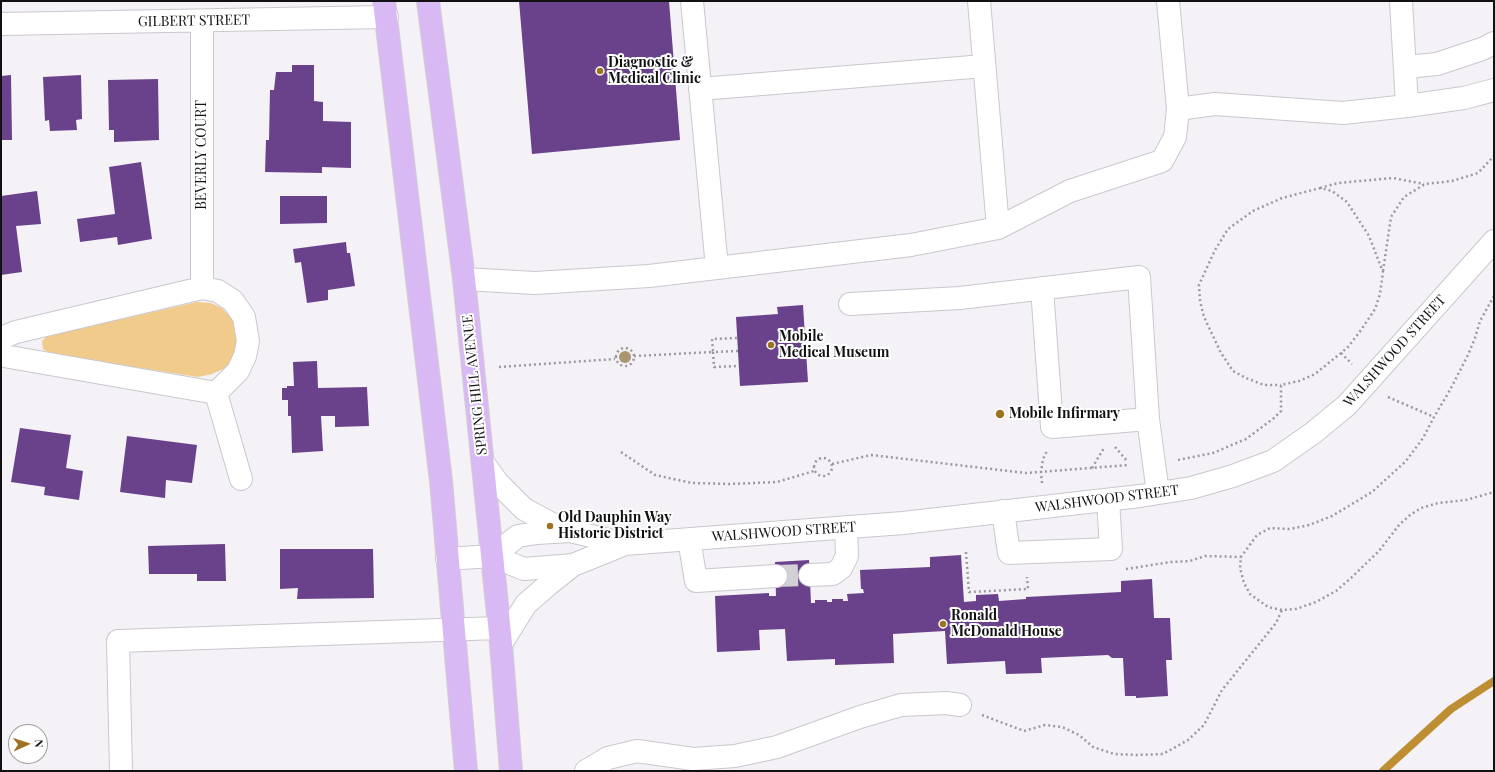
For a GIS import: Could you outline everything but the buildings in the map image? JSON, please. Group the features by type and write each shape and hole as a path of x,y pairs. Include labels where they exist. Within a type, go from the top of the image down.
{"main road":[{"name":"SPRING HILL AVENUE","path":"428,1 464,279 484,464 512,771"},
{"path":"385,9 441,481 466,771"}],"street":[{"path":"692,1 717,268"},
{"path":"979,1 998,228"},
{"path":"464,279 535,283 649,276 911,245 998,228 1070,191 1162,161 1175,137 1178,109 1168,1"},
{"path":"1401,1 1407,106"},
{"name":"GILBERT STREET","path":"1,24 202,21 385,9"},
{"name":"BEVERLY COURT","path":"202,21 202,288"},
{"path":"1405,67 1437,64 1482,50 1494,43"},
{"path":"700,89 984,66"},
{"path":"1178,109 1215,104 1342,113 1464,98 1494,90"},
{"name":"WALSHWOOD STREET","path":"500,636 526,604 573,565 625,544 903,523 1108,500 1191,488 1233,476 1273,461 1313,433 1347,405 1494,241"},
{"path":"850,304 960,298 1139,277 1148,419 1158,493"},
{"path":"1,338 16,332 202,288 218,291 233,302 244,317 248,341 245,356 238,371 216,393"},
{"path":"1042,288 1052,427 1148,419"},
{"path":"1,354 4,356 216,393"},
{"path":"216,393 242,479"},
{"name":"WALSHWOOD STREET","path":"484,464 498,483 524,509 540,518 570,531 625,544"},
{"path":"1003,511 1009,553 1111,549 1108,500"},
{"path":"810,575 833,574 841,568 847,556 846,527"},
{"name":"WALSHWOOD STREET","path":"492,556 518,536 570,531"},
{"path":"689,539 696,581 776,576"},
{"name":"WALSHWOOD STREET","path":"447,559 492,556 524,569 573,565"},
{"path":"121,771 118,641 453,631 500,636"},
{"path":"586,771 608,758 637,751 693,760 735,756 776,747 860,717 901,705 946,703 960,705"}],"path":[{"path":"1425,184 1404,197 1391,217 1380,294 1375,309 1348,348 1315,374 1299,382 1281,386 1264,385 1233,371 1221,353 1204,317 1200,301 1199,285 1215,250 1228,229 1253,211 1282,198 1338,183 1393,178 1425,184 1452,181 1478,173 1494,156"},
{"path":"1320,188 1332,190 1347,202 1369,236 1383,272"},
{"path":"1494,296 1480,321 1468,355 1450,390 1423,438 1406,461 1372,492 1332,516 1310,525 1290,529 1270,528 1257,535 1240,557 1240,568 1244,583 1250,594 1268,607 1282,610 1296,608 1316,602 1336,591 1351,578 1379,551 1399,525 1420,508 1438,503 1466,500 1494,492"},
{"path":"737,338 712,339 714,367 739,366"},
{"path":"623,348 632,351 634,356 634,360 630,365 624,367 618,365 615,359 616,353 623,348"},
{"path":"634,356 738,351"},
{"path":"499,367 615,359"},
{"path":"1154,463 1174,461 1213,453 1246,439 1281,411 1281,386"},
{"path":"832,464 871,455 1026,473 1131,465 1113,445"},
{"path":"1092,468 1105,446"},
{"path":"621,452 655,475 692,483 730,484 777,482 814,471"},
{"path":"814,471 814,464 817,459 826,458 832,464"},
{"path":"814,471 819,475 828,474 831,470 832,464"},
{"path":"960,705 1006,725 1024,731 1045,725 1062,728 1079,735 1093,747 1114,754 1163,754 1188,740 1204,725 1222,690 1276,623 1282,610"}],"shaded area":[{"path":"197,302 211,303 222,308 235,322 239,336 232,363 212,374 198,377 51,354 43,349 42,341 47,336"}],"waterway":[{"path":"1383,771 1451,709 1494,681"}],"tunnel":[{"path":"776,576 810,575"}],"place":[{"name":"Diagnostic & Medical Clinic","path":"600,71"},
{"name":"Mobile Medical Museum","path":"771,345"},
{"name":"Mobile Infirmary","path":"1000,414"},
{"name":"Old Dauphin Way Historic District","path":"550,526"},
{"name":"Ronald McDonald House","path":"943,624"}]}
